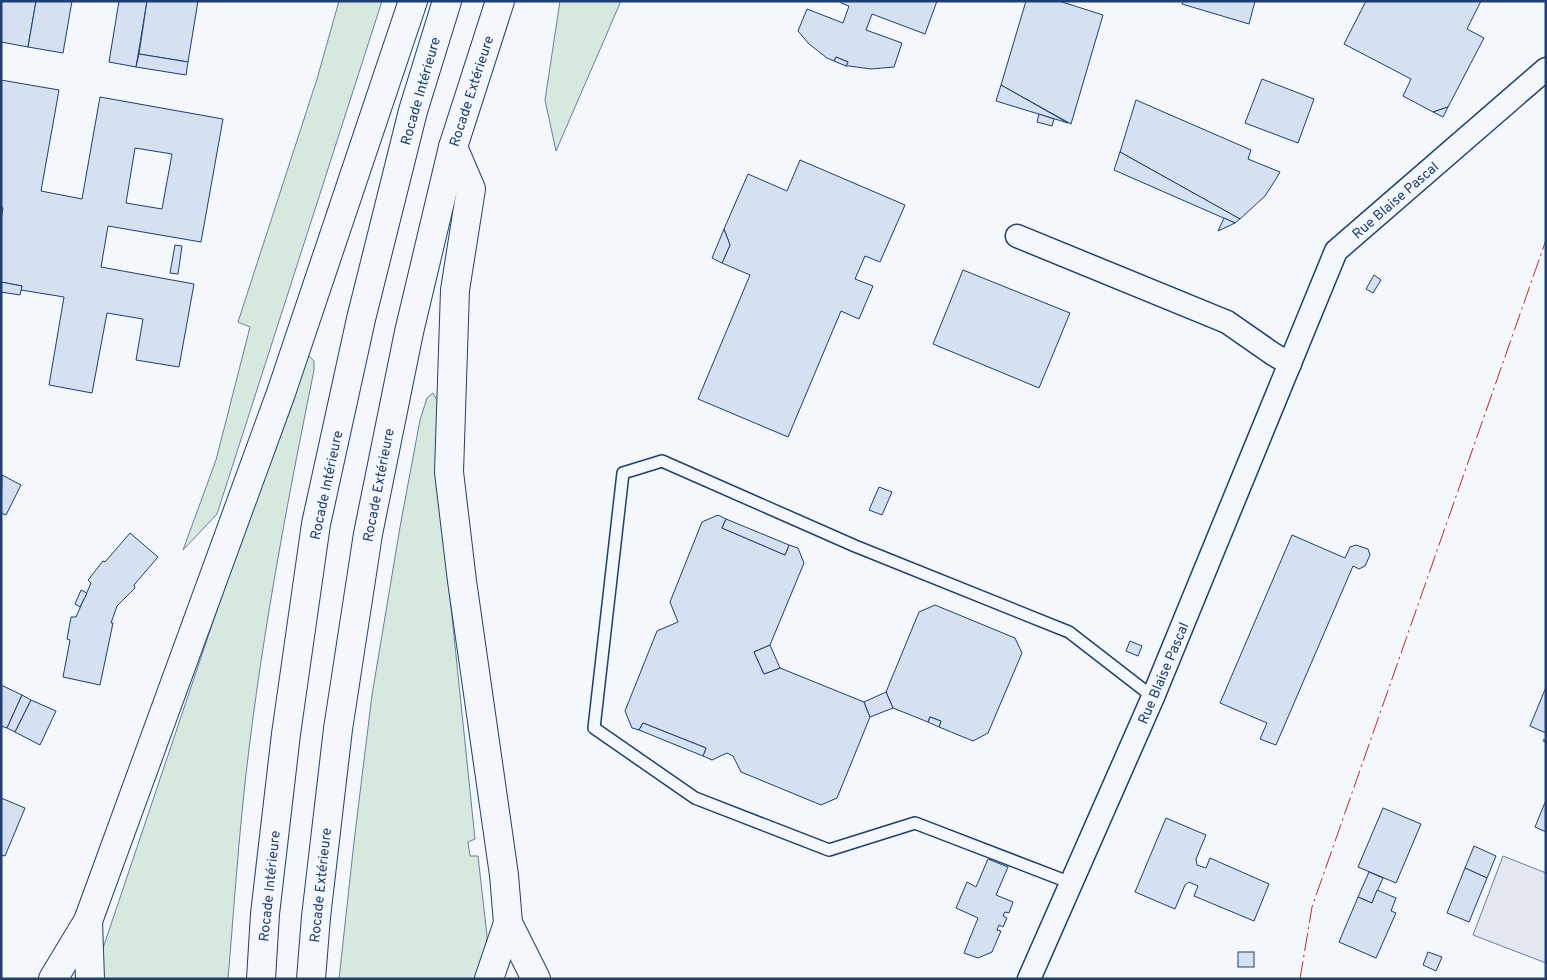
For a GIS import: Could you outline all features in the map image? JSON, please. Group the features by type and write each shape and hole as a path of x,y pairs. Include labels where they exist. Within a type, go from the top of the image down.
{"highway":[{"path":"53,979 88,921 281,393 413,1"},
{"name":"Rocade Intérieure","path":"261,979 265,914 286,734 316,524 361,319 413,110 446,1"},
{"name":"Rocade Extérieure","path":"312,979 316,917 338,729 368,534 409,332 453,146 500,1"},
{"path":"453,146 471,189 455,290 450,472 462,581 504,875 508,923 536,979"},
{"path":"88,921 90,979"},
{"path":"490,979 508,923"}],"street":[{"name":"Rue Blaise Pascal","path":"1029,979 1153,697 1336,250 1546,68"},
{"path":"1017,236 1228,322 1290,364"}],"lane":[{"path":"1071,883 915,823 829,850 695,798 594,728 622,473 662,461 855,546 1069,632 1153,697"}],"shaded area":[{"path":"339,1 382,1 217,514 183,550 216,460 250,327 238,322 317,79"},
{"path":"560,1 621,1 556,151 545,100"},
{"path":"309,356 314,361 314,370 273,585 256,693 241,824 228,979 101,979 99,960 301,361"},
{"path":"433,393 438,402 445,549 475,839 468,842 470,856 478,856 487,936 485,964 478,979 339,979 372,695 420,420 427,398"},
{"path":"1503,856 1546,873 1546,963 1473,935"}],"building":[{"path":"1,1 36,1 28,47 1,42"},
{"path":"36,1 72,1 63,53 28,47"},
{"path":"119,1 147,1 136,67 109,62"},
{"path":"147,1 198,1 188,62 139,54"},
{"path":"841,1 937,1 925,34 872,14 866,30 902,43 894,67 871,69 846,66 848,62 836,57 834,61 827,58 809,44 798,31 807,9 843,23 849,6 841,3"},
{"path":"1026,1 1059,1 1103,15 1071,124 1001,85"},
{"path":"1183,1 1255,1 1249,24 1182,4"},
{"path":"1366,1 1481,1 1467,29 1484,38 1448,107 1433,112 1403,96 1411,79 1344,44"},
{"path":"139,54 188,62 186,75 136,67"},
{"path":"836,57 848,62 846,66 834,61"},
{"path":"1262,79 1314,99 1298,143 1245,123"},
{"path":"1,80 59,90 41,191 82,199 100,97 223,119 201,242 108,226 101,267 194,284 179,367 136,360 143,319 107,313 92,393 49,385 64,297 21,290 22,286 1,282 1,220 3,208 1,207","holes":["135,148 172,154 162,209 126,203"]},
{"path":"1001,85 1068,123 996,101"},
{"path":"1136,100 1251,150 1248,159 1280,172 1265,196 1240,219 1120,152"},
{"path":"1448,107 1443,117 1433,112"},
{"path":"1039,114 1054,119 1052,126 1037,122"},
{"path":"1120,152 1240,219 1235,223 1114,170"},
{"path":"800,160 905,205 880,262 865,256 855,279 873,286 859,319 841,311 788,437 698,399 750,275 722,263 730,245 724,229 748,174 787,191"},
{"path":"1224,218 1235,223 1218,231"},
{"path":"724,229 730,245 722,263 712,258"},
{"path":"175,245 182,246 178,274 170,273"},
{"path":"963,270 1070,313 1039,388 933,344"},
{"path":"1374,275 1381,280 1373,293 1366,289"},
{"path":"1,282 22,286 20,295 1,292"},
{"path":"2,475 21,485 6,515 1,513"},
{"path":"879,487 892,492 882,515 869,510"},
{"path":"718,515 726,519 722,528 785,555 789,545 798,548 804,563 770,645 754,652 764,674 780,668 864,702 870,717 837,798 821,805 741,772 733,756 727,753 712,760 703,756 706,748 643,723 639,730 632,728 625,711 657,631 678,622 670,602 702,522"},
{"path":"726,519 789,545 785,555 722,528"},
{"path":"130,533 158,557 134,585 135,588 117,606 111,623 113,623 100,685 63,677 70,640 67,639 71,617 76,617 91,583 88,580"},
{"path":"1292,535 1345,558 1350,547 1356,545 1368,549 1370,555 1365,566 1359,569 1353,566 1276,745 1260,739 1267,723 1220,703"},
{"path":"81,590 87,593 80,607 75,604"},
{"path":"935,605 1015,638 1022,653 988,733 973,741 939,727 941,721 930,717 928,722 893,708 886,692 919,612"},
{"path":"1130,641 1142,646 1138,656 1126,651"},
{"path":"770,645 780,668 764,674 754,652"},
{"path":"1,685 22,695 7,728 1,726"},
{"path":"1546,687 1546,733 1530,726"},
{"path":"886,692 893,708 870,717 864,702"},
{"path":"22,695 31,700 15,732 7,728"},
{"path":"31,700 56,711 40,745 15,732"},
{"path":"930,717 941,721 939,727 928,722"},
{"path":"643,723 706,748 703,756 639,730"},
{"path":"1,798 25,808 5,856 1,855"},
{"path":"1546,800 1546,832 1535,827"},
{"path":"1383,808 1421,824 1396,883 1358,867"},
{"path":"1166,818 1206,835 1196,859 1197,865 1206,868 1210,858 1269,884 1254,921 1194,896 1198,886 1189,882 1185,885 1175,909 1135,892"},
{"path":"1474,846 1496,856 1487,878 1465,868"},
{"path":"988,859 1008,867 996,895 1013,902 1009,913 1005,912 1003,916 1007,918 1003,927 999,925 997,930 1001,931 992,952 978,958 964,953 978,918 956,908 967,882 976,887"},
{"path":"1465,868 1487,878 1469,922 1447,913"},
{"path":"1369,872 1383,878 1372,903 1358,897"},
{"path":"1377,890 1396,898 1391,911 1396,913 1376,958 1339,942 1358,897 1372,903"},
{"path":"1238,952 1254,952 1254,967 1238,967"},
{"path":"1428,952 1442,957 1436,971 1423,965"}],"power":[{"path":"1300,979 1312,907 1546,240"}]}
